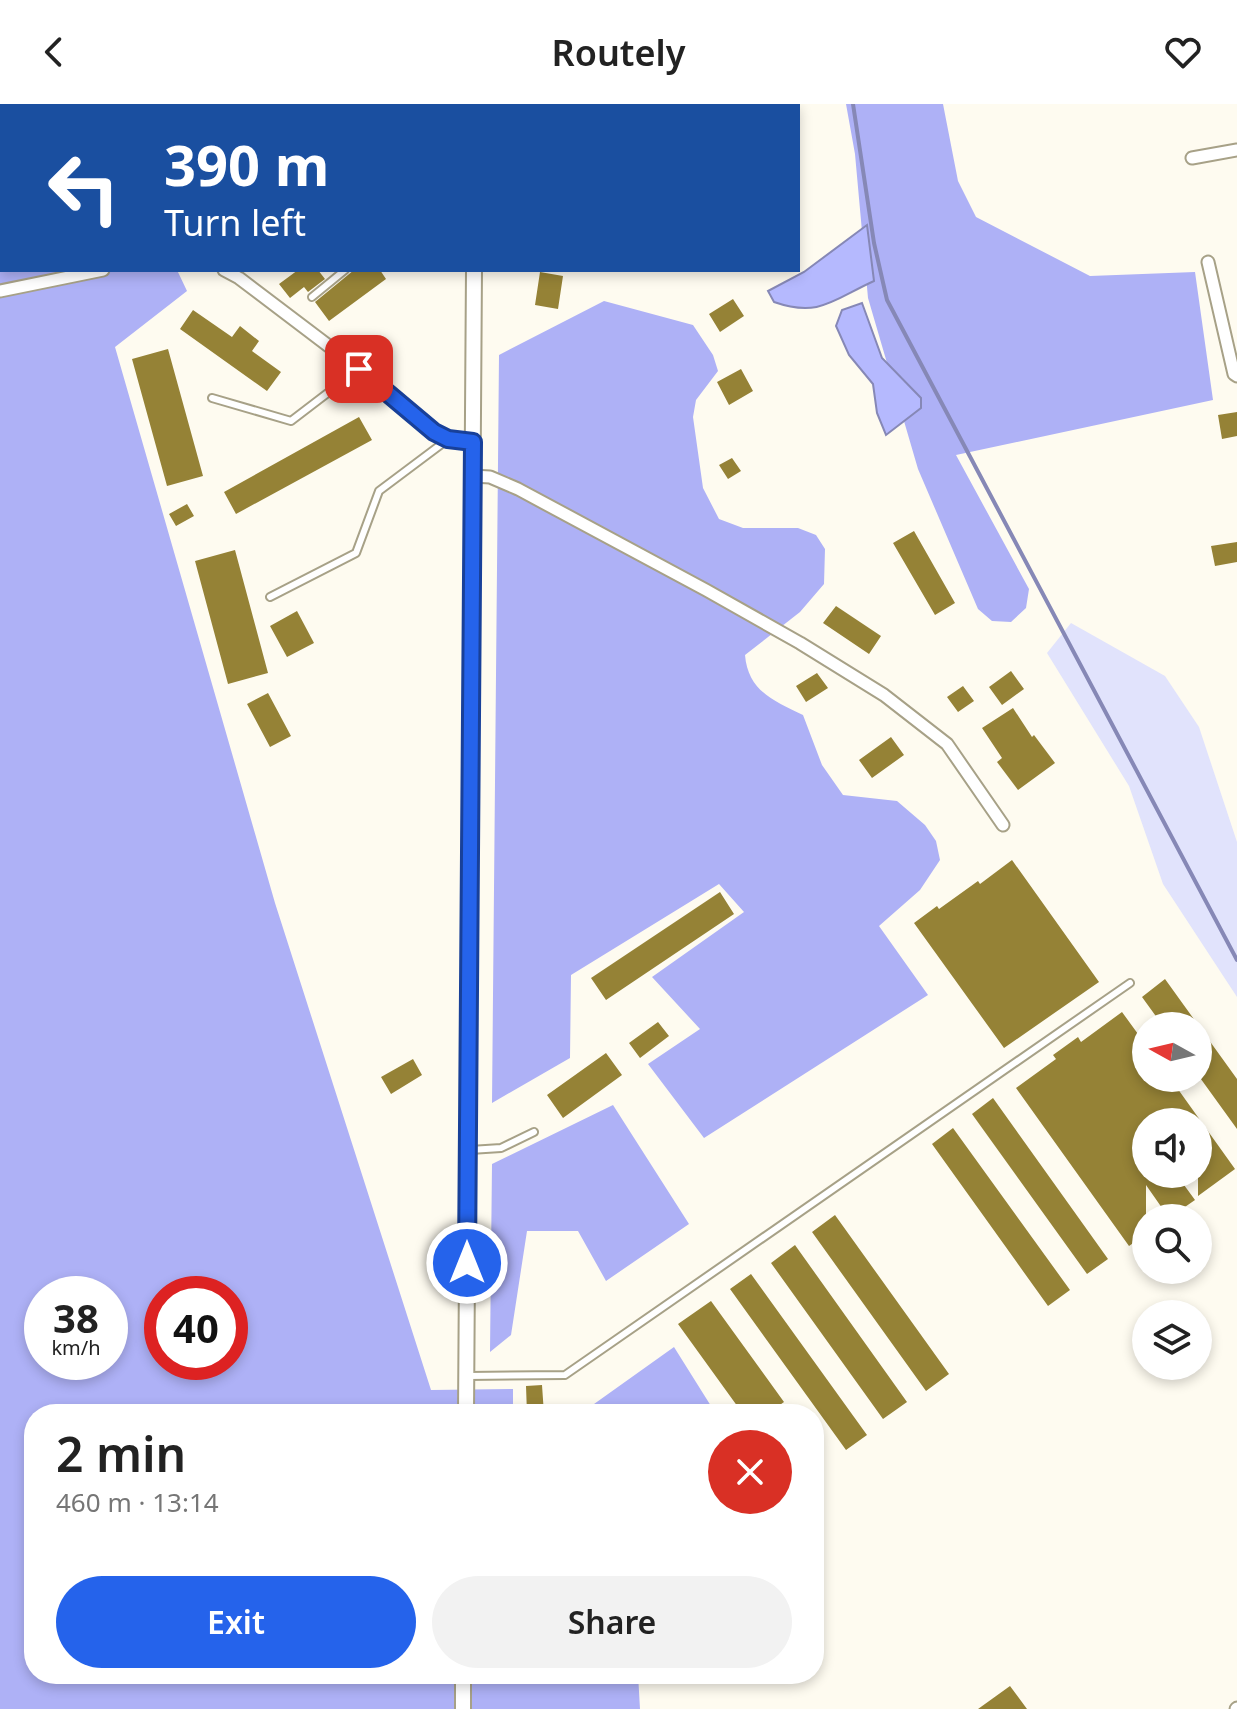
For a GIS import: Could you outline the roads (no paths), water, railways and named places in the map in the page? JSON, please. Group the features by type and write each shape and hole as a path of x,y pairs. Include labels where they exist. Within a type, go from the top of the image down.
{"street":[{"path":"1192,158 1237,150"},
{"path":"1208,262 1234,374 1237,376"},
{"path":"0,291 93,272"},
{"path":"228,272 359,369 434,432 448,439 473,442"},
{"path":"466,1404 474,272"},
{"path":"473,476 490,477 545,503 800,643 884,695 947,744 1003,825"},
{"path":"463,1684 463,1709"}],"lane":[{"path":"312,297 343,272"},
{"path":"212,398 291,421 359,369"},
{"path":"270,597 356,553 379,491 448,439"},
{"path":"466,1376 565,1375 1130,983"},
{"path":"468,1150 501,1148 534,1132"}],"waterway":[{"path":"853,104 874,243 887,300 1237,960"}]}
